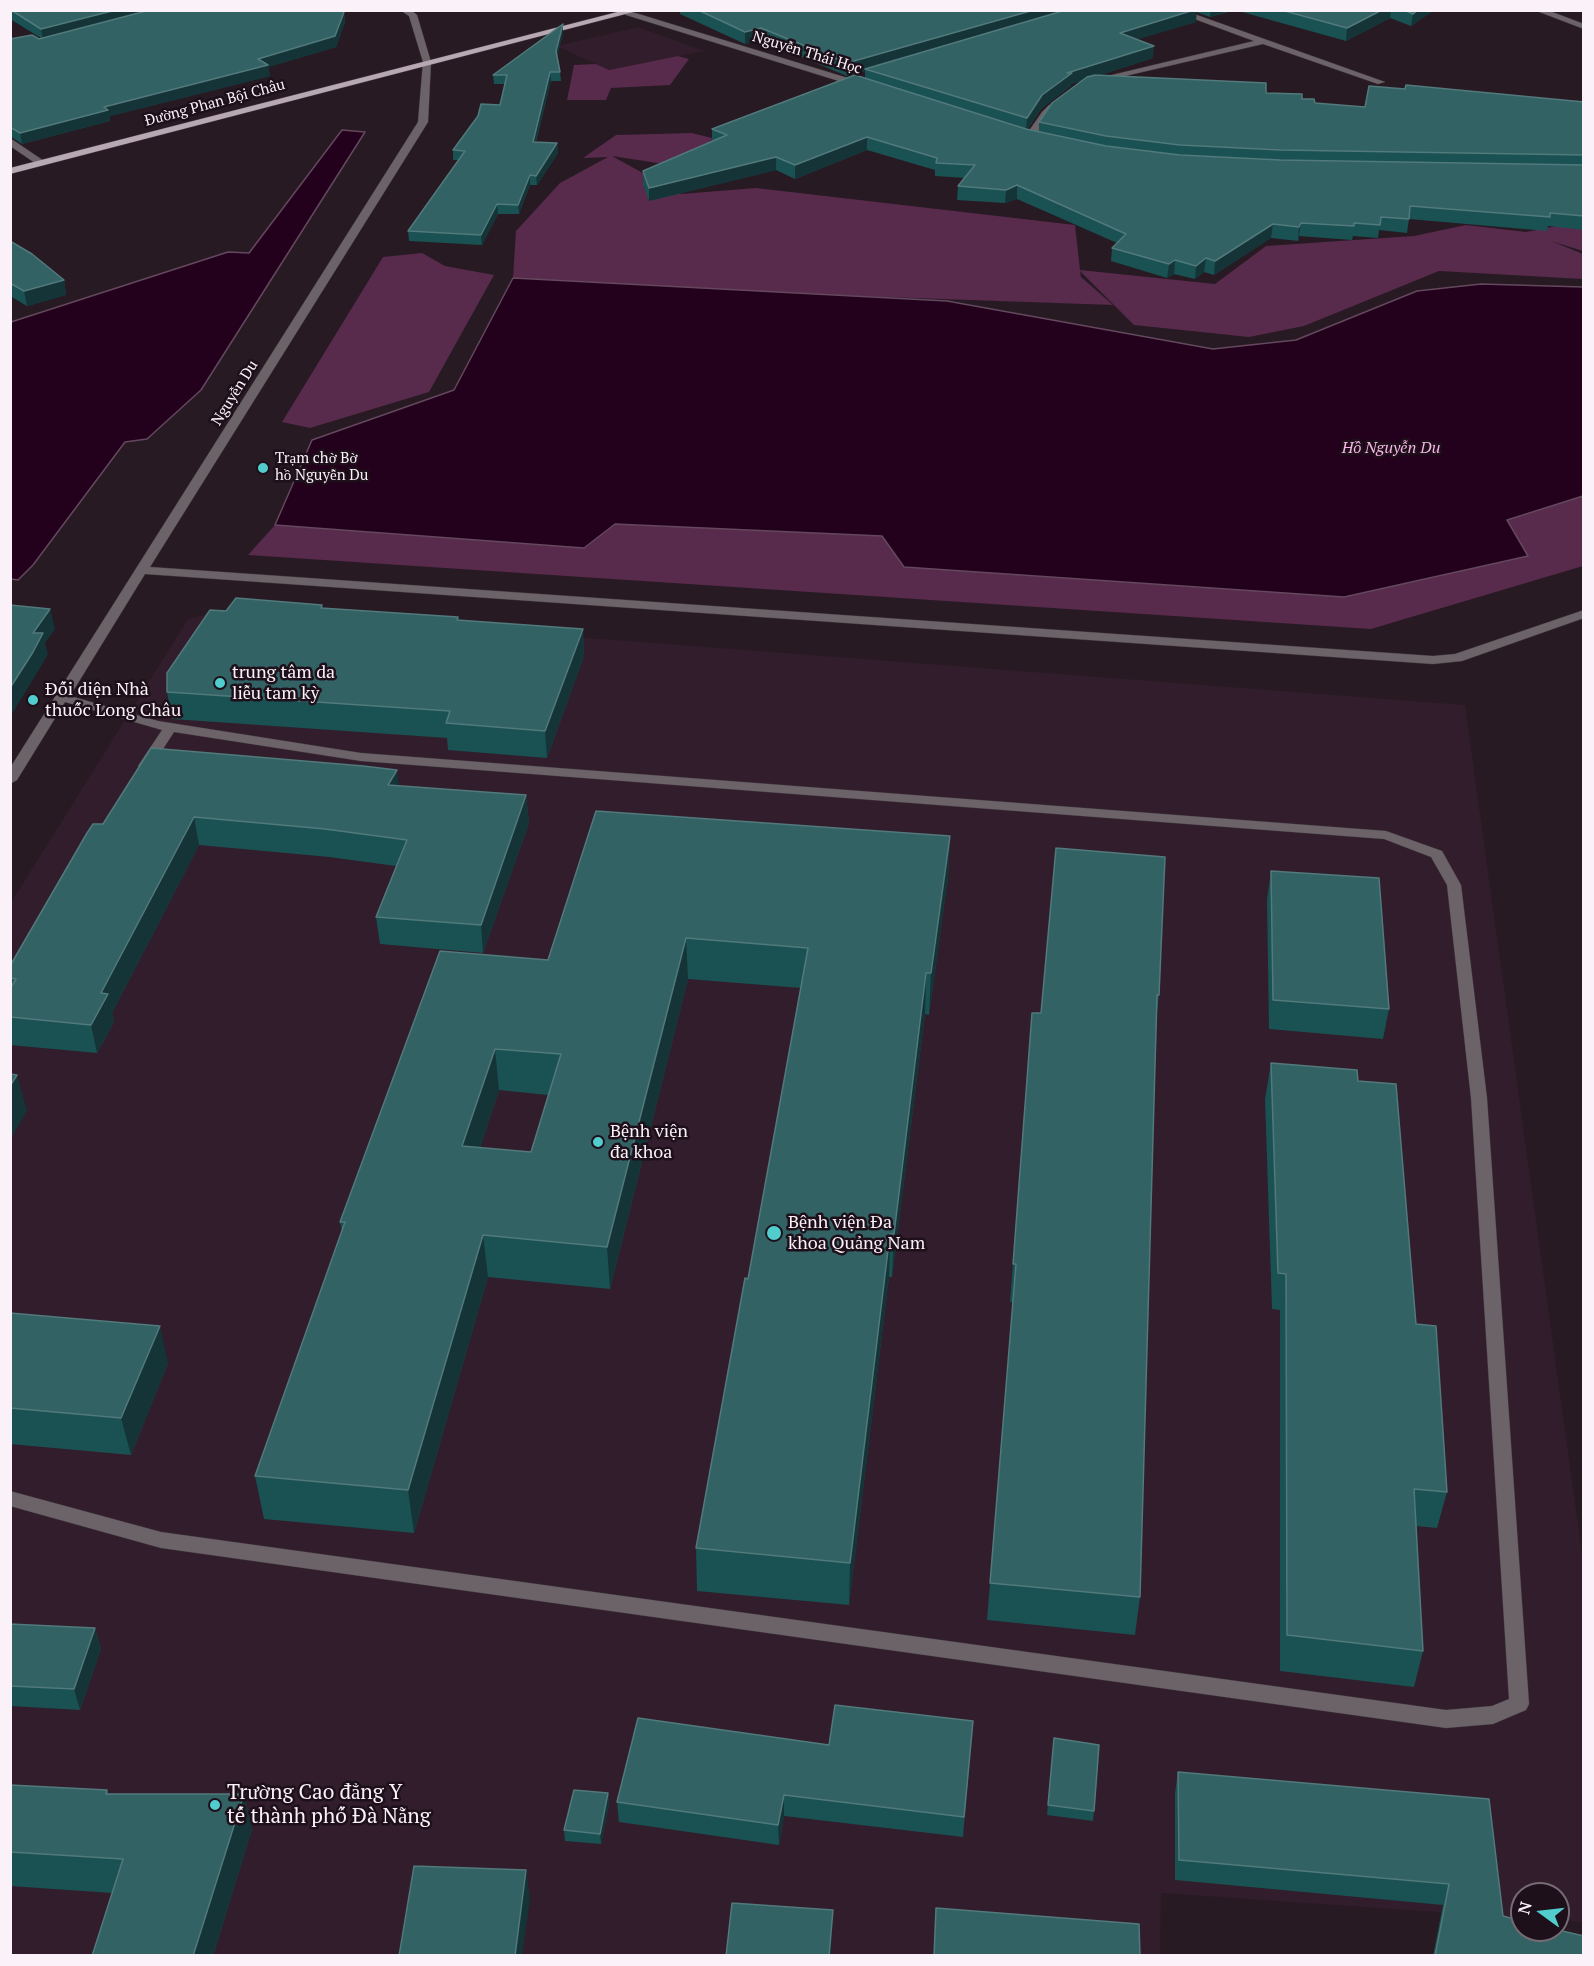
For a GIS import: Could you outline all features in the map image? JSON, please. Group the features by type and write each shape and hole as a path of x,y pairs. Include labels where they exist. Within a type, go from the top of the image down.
{"main road":[{"name":"Đường Phan Bội Châu","path":"10,171 427,62 633,12"}],"street":[{"name":"Nguyễn Du","path":"10,780 64,698 141,570 423,122 427,62 413,15 404,10"},
{"path":"1174,10 1382,82"},
{"path":"1538,10 1584,27"},
{"name":"Nguyễn Thái Học","path":"633,12 870,88"},
{"path":"1093,82 1263,41"},
{"path":"848,81 870,75"},
{"path":"1029,138 1046,112 1064,98"},
{"path":"1018,135 1040,141"},
{"path":"10,141 41,163"},
{"path":"141,570 1433,660 1457,658 1584,614"},
{"path":"10,1498 161,1540 1446,1719 1493,1715 1519,1704 1479,1098 1454,885 1437,854 1386,835 361,757 170,728 64,698"},
{"path":"138,778 170,728"}],"shaded area":[{"path":"638,27 705,51 609,70 556,46"},
{"path":"678,56 689,59 670,85 611,88 606,100 567,100 574,65 596,64 609,70"},
{"path":"692,133 712,138 709,171 612,156 681,194 756,188 1075,225 1080,270 1215,284 1266,246 1414,236 1466,225 1526,232 1583,221 1583,251 1551,241 1583,254 1583,279 1439,271 1304,326 1249,337 1134,325 1080,271 1081,277 1113,305 856,296 513,278 516,231 560,183 608,157 583,158 616,135"},
{"path":"422,253 445,266 494,275 429,392 310,428 282,422 383,257"},
{"path":"1584,496 1583,566 1371,629 248,555 275,525 584,548 615,524 882,536 904,567 1344,597 1528,556 1507,520"},
{"name":"Bệnh viện Đa khoa Quảng Nam","path":"224,610 1465,705 1583,1561 1583,1922 1570,1921 1570,1882 1510,1882 1510,1917 1161,1893 1160,1955 11,1955 10,904 188,619"}],"water":[{"path":"342,130 365,132 201,390 147,439 125,442 33,565 18,580 11,579 11,322 228,252 249,253"},
{"name":"Hồ Nguyễn Du","path":"513,278 947,301 1213,349 1296,340 1417,291 1481,284 1583,287 1583,496 1507,520 1528,556 1344,597 904,567 882,536 615,524 584,548 275,525 312,440 454,390"}],"building":[{"path":"11,10 116,10 41,29"},
{"path":"150,10 341,10 344,12 335,36 258,59 268,65 104,107 108,110 20,133 10,127 10,39 32,35 39,39"},
{"path":"698,10 1034,10 847,63 761,28 745,32"},
{"path":"1066,10 1194,10 1120,33 1154,46 1067,73 1072,73 1042,95 1027,118 865,69"},
{"path":"1281,10 1382,10 1347,28"},
{"path":"1404,10 1418,10 1413,14"},
{"path":"563,24 556,51 560,72 550,72 533,142 557,143 536,176 530,175 518,205 497,204 481,235 408,231 465,151 453,150 478,116 481,104 500,105 507,75 493,75"},
{"path":"855,75 1026,129 1106,146 1180,155 1280,160 1584,165 1584,216 1550,213 1550,217 1410,206 1409,219 1381,217 1380,225 1301,223 1299,227 1273,224 1215,261 1206,258 1196,266 1175,260 1169,264 1112,248 1126,234 1017,185 1006,190 958,186 975,165 936,163 937,158 867,137 795,165 776,157 649,188 643,171 727,135 712,129"},
{"path":"1095,75 1266,83 1266,93 1302,94 1302,99 1314,99 1315,103 1365,107 1369,86 1405,89 1406,85 1584,102 1584,155 1280,150 1180,145 1106,136 1039,122 1052,103 1087,77"},
{"path":"10,241 32,254 64,280 24,291 10,283"},
{"path":"236,598 322,605 321,608 458,617 457,620 583,629 545,731 446,723 450,711 167,692 167,673 210,610 226,611"},
{"path":"10,605 50,609 33,633 43,633 10,688"},
{"path":"151,748 397,770 388,785 526,795 481,925 376,917 407,840 325,829 194,817 101,993 108,994 91,1025 10,1017 10,989 16,979 10,978 10,966 87,833 93,824 103,824"},
{"path":"596,811 950,836 931,973 926,973 894,1234 890,1234 850,1563 696,1548 808,948 686,938 607,1247 483,1235 408,1490 255,1476 345,1222 340,1222 440,951 548,960","holes":["495,1049 561,1054 531,1152 462,1146"]},
{"path":"1056,848 1165,857 1159,995 1157,995 1140,1597 990,1583 1016,1264 1013,1264 1032,1013 1041,1013"},
{"path":"1271,871 1379,878 1389,1009 1273,1000"},
{"path":"1271,1063 1357,1070 1358,1081 1396,1084 1416,1324 1436,1326 1447,1492 1414,1489 1423,1651 1287,1635 1286,1274 1278,1273"},
{"path":"10,1074 17,1075 10,1086"},
{"path":"10,1313 160,1326 121,1418 10,1408"},
{"path":"10,1624 95,1628 74,1689 10,1686"},
{"path":"835,1705 973,1721 964,1817 784,1795 778,1825 617,1802 638,1718 829,1745"},
{"path":"1054,1738 1099,1745 1094,1811 1048,1805"},
{"path":"1178,1772 1489,1799 1503,1916 1510,1918 1510,1942 1570,1942 1570,1933 1584,1936 1584,1956 1435,1956 1449,1884 1179,1860"},
{"path":"10,1785 107,1790 106,1794 244,1794 193,1956 92,1956 123,1859 10,1852"},
{"path":"574,1790 608,1793 600,1834 564,1830"},
{"path":"414,1866 526,1870 515,1956 399,1956"},
{"path":"732,1903 833,1910 829,1956 726,1956"},
{"path":"936,1908 1139,1924 1140,1956 934,1956"}],"place":[{"name":"Trạm chờ Bờ hồ Nguyễn Du","path":"263,468"},
{"name":"trung tâm da liễu tam kỳ","path":"220,683"},
{"name":"Đối diện Nhà thuốc Long Châu","path":"33,700"},
{"name":"Bệnh viện đa khoa","path":"598,1142"},
{"name":"Bệnh viện Đa khoa Quảng Nam","path":"774,1233"},
{"name":"Trường Cao đẳng Y tế thành phố Đà Nẵng","path":"215,1805"}]}
